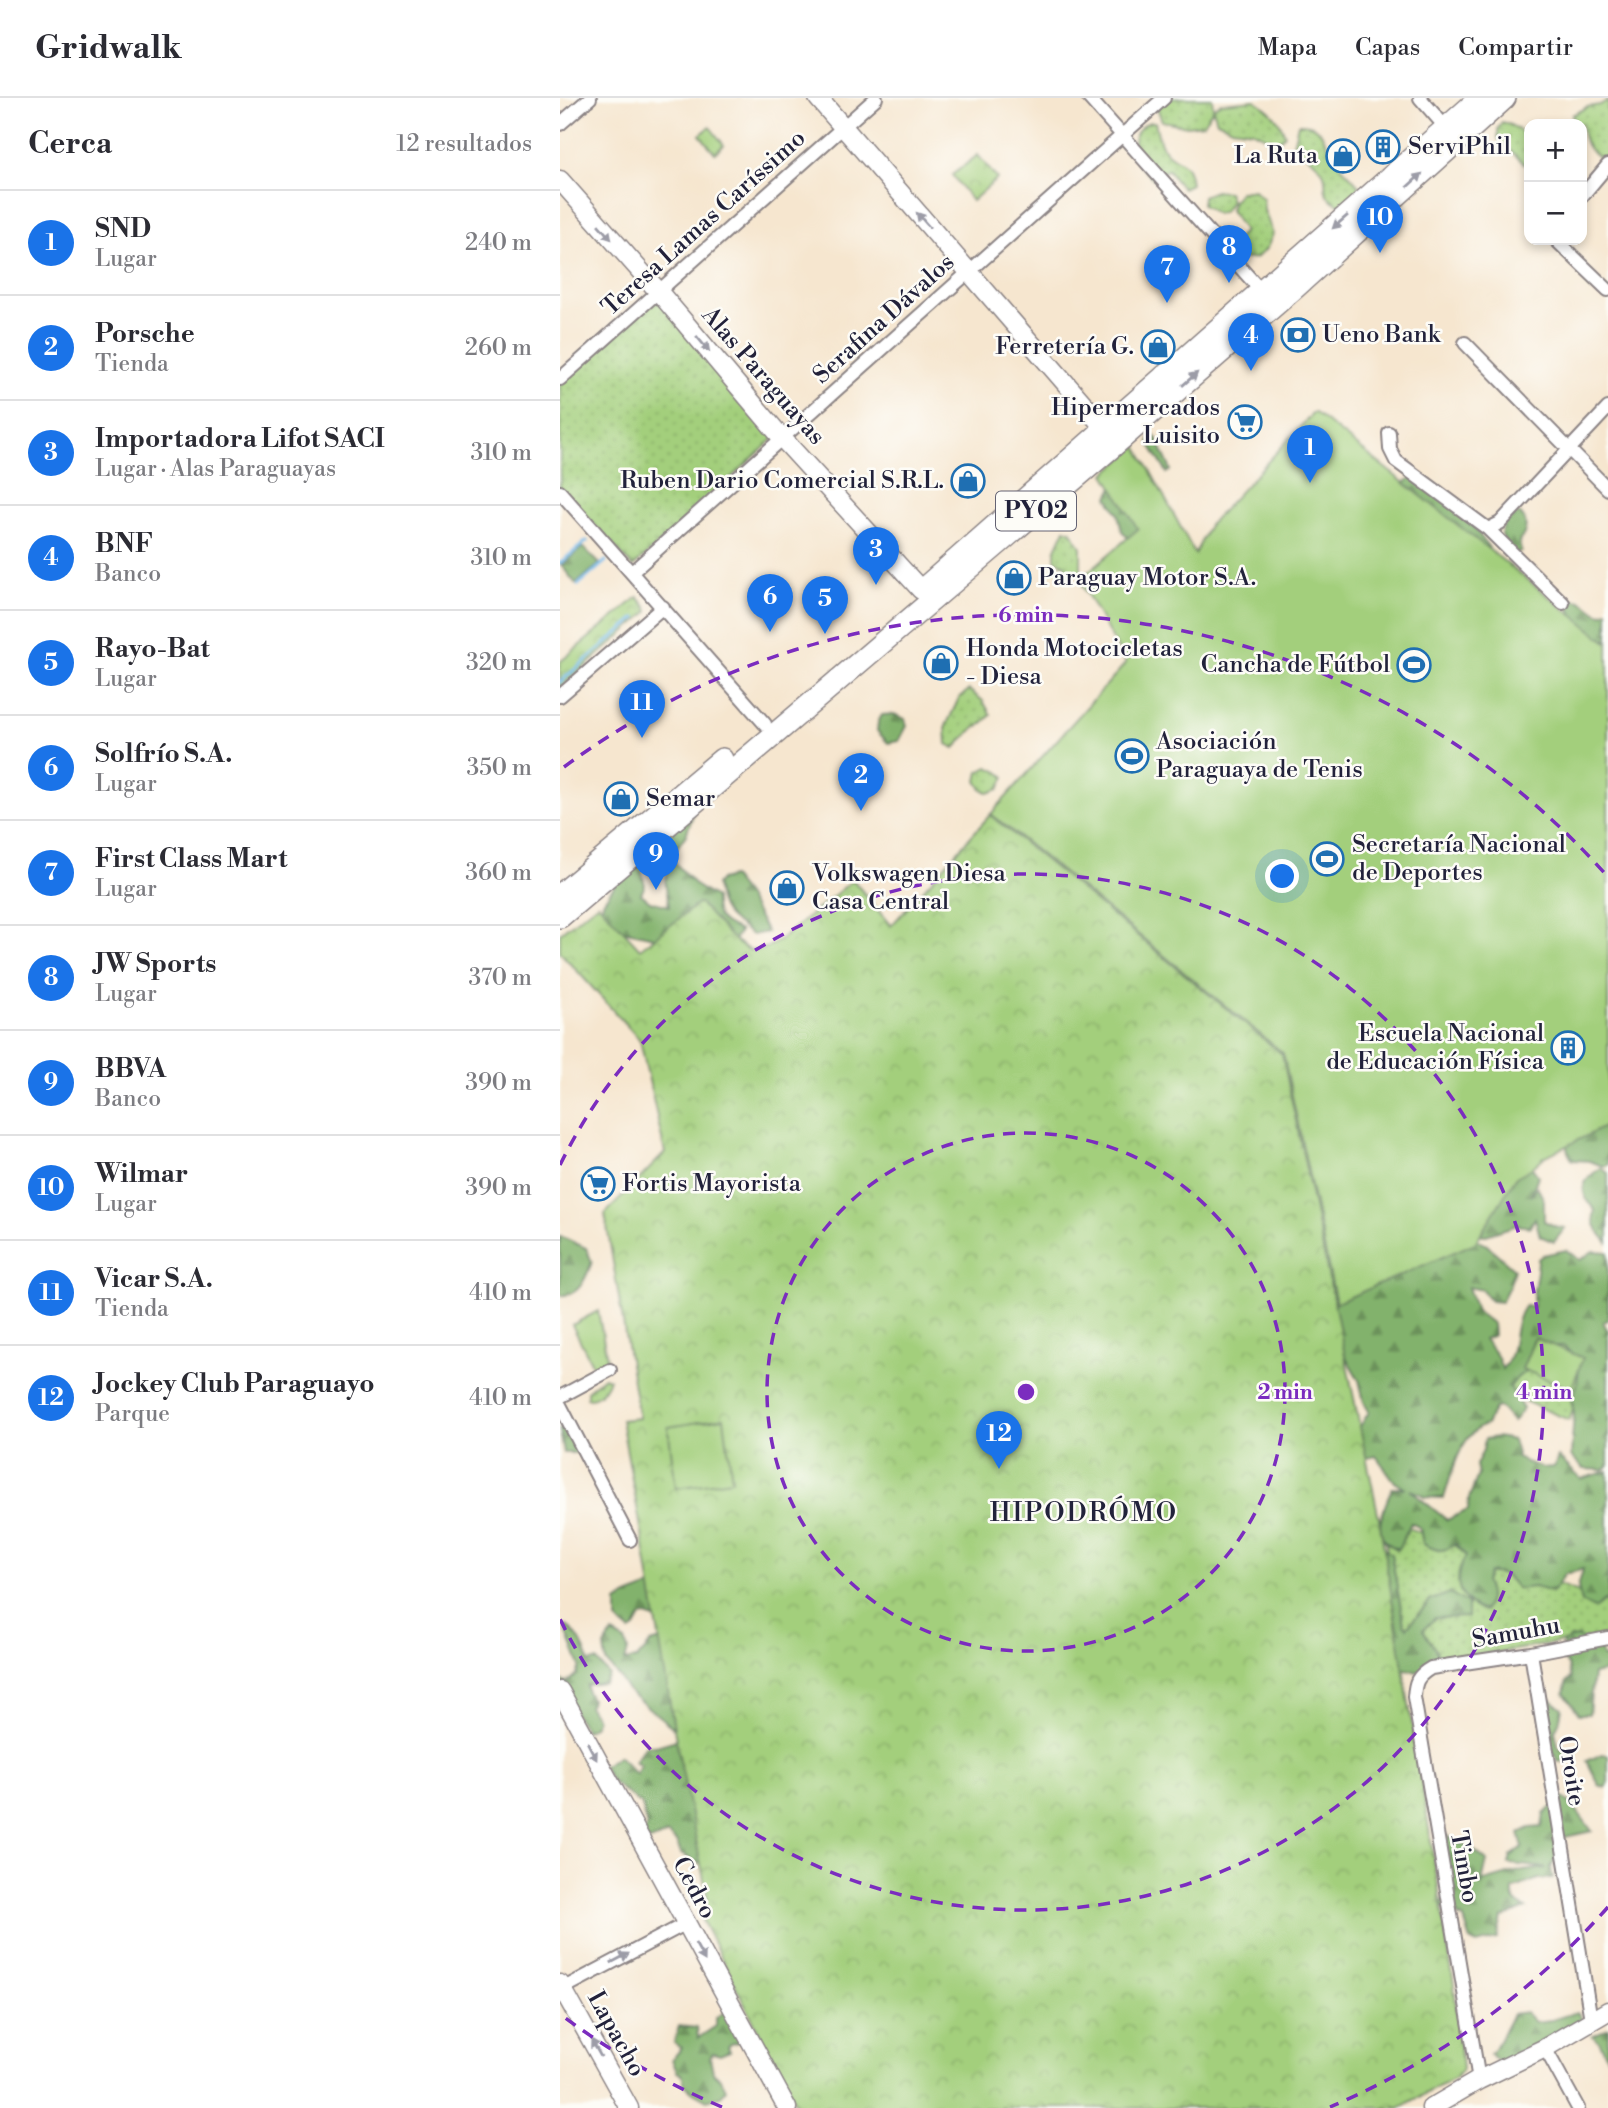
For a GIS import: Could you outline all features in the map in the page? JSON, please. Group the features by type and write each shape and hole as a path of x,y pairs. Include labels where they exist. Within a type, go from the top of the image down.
{"highway":[{"name":"PY02","path":"1268,299 1480,98"},
{"name":"PY02","path":"560,917 926,595 1505,98"},
{"name":"PY02","path":"560,895 765,723 926,595"}],"street":[{"path":"560,124 590,98"},
{"path":"818,98 1111,436"},
{"name":"Teresa Lamas Caríssimo","path":"560,379 876,98"},
{"path":"1089,98 1268,299"},
{"name":"Serafina Dávalos","path":"632,572 1164,98"},
{"path":"1420,98 1447,129"},
{"path":"1587,190 1608,165"},
{"name":"Alas Paraguayas","path":"560,180 782,438 926,595"},
{"path":"1561,245 1608,290"},
{"path":"1465,342 1608,489"},
{"path":"1488,529 1500,523 1608,408"},
{"path":"1389,433 1390,449 1396,461 1488,529 1563,603"},
{"path":"560,492 765,723"},
{"path":"560,696 663,607"},
{"path":"560,1397 610,1370"},
{"path":"560,1405 630,1540"},
{"name":"Samuhu","path":"1431,1668 1531,1653 1608,1637"},
{"name":"Oroite","path":"1531,1653 1591,2020"},
{"name":"Timbo","path":"1431,1668 1420,1674 1415,1684 1414,1698 1479,2080"},
{"name":"Cedro","path":"560,1692 787,2108"},
{"path":"561,1987 685,1924"},
{"name":"Lapacho","path":"561,1987 629,2108"},
{"path":"1431,2108 1479,2080 1545,2048 1608,2011"},
{"path":"1545,2048 1578,2108"}],"green space":[{"path":"1164,98 1212,98 1213,108 1221,103 1255,100 1273,115 1285,135 1277,142 1253,131 1232,128 1217,121 1213,109 1203,124 1187,126 1162,121 1156,105"},
{"path":"1608,100 1606,163 1587,145 1587,119 1573,119 1572,115 1587,107 1600,105"},
{"path":"1155,122 1164,149 1187,169 1191,184 1183,188 1168,169 1154,179 1136,161 1133,150 1135,137 1144,124"},
{"path":"1502,122 1523,133 1524,163 1498,139 1498,129"},
{"path":"1298,124 1307,124 1319,130 1336,160 1359,186 1349,202 1341,204 1328,197 1322,170 1293,145"},
{"path":"710,127 724,145 715,153 700,135"},
{"path":"978,155 997,179 972,201 952,175"},
{"path":"1254,190 1263,199 1273,234 1267,248 1256,258 1245,259 1232,245 1244,231 1230,210 1240,192"},
{"path":"1215,191 1228,192 1231,201 1224,211 1217,214 1202,205 1203,196"},
{"path":"656,298 776,437 633,567 560,487 560,385"},
{"name":"Secretaría Nacional de Deportes","path":"1314,412 1608,643 1608,1125 1544,1157 1516,1177 1475,1243 1336,1303 1283,1053 991,814 1126,663 1079,580 1138,529 1105,474 1137,446 1195,554 1209,525"},
{"path":"1151,433 1157,439 1171,470 1167,473 1149,443"},
{"path":"1413,477 1452,505 1463,519 1474,527 1489,548 1488,552 1402,486"},
{"path":"1113,487 1140,530 1132,537 1127,537 1122,531 1118,514 1108,497"},
{"path":"1518,513 1526,526 1519,541 1521,551 1513,555 1501,534 1504,524"},
{"path":"1065,529 1071,531 1081,547 1081,574 1068,572 1065,565 1055,559 1055,551"},
{"path":"583,547 600,564 576,584 561,565"},
{"path":"638,597 648,612 560,688 560,662"},
{"path":"1573,600 1581,601 1601,614 1608,611 1608,641 1575,617 1570,605"},
{"path":"969,690 983,701 991,715 955,748 947,744 946,726 959,698"},
{"path":"894,714 905,719 907,726 899,741 888,743 877,731 878,722 882,715"},
{"path":"988,767 1005,777 999,789 989,793 982,789 977,781 979,772"},
{"path":"693,815 686,835 670,857 695,885 715,898 720,920 740,931 734,940 753,953 663,939 613,928 599,920 603,902 632,864 640,865 645,885 641,894 650,901 669,906 665,881 668,872 664,867 658,873 649,868 645,855"},
{"path":"990,815 1282,1054 1379,1518 1454,1985 1462,2069 1455,2078 1399,2108 798,2108 702,1920 707,1895 676,1740 621,1420 639,1418 605,1214 665,1153 640,1040 560,952 560,933 598,903 640,949 699,903 739,944 750,950 763,949 779,941 853,880 891,926"},
{"path":"732,877 746,895 767,932 752,935 723,910 716,885 720,880"},
{"path":"1608,1099 1608,1165 1572,1160 1565,1138"},
{"path":"1524,1156 1538,1176 1531,1196 1537,1187 1544,1200 1544,1221 1565,1228 1554,1242 1540,1236 1535,1218 1530,1227 1517,1225 1486,1235 1455,1233"},
{"path":"1601,1168 1608,1173 1608,1243 1597,1228 1595,1210 1584,1192 1589,1177"},
{"path":"1347,1235 1472,1237 1487,1245 1514,1269 1501,1302 1491,1301 1482,1290 1468,1287 1476,1311 1493,1324 1494,1335 1484,1339 1497,1356 1502,1369 1511,1354 1520,1313 1525,1305 1533,1307 1538,1259 1543,1255 1566,1250 1580,1260 1593,1251 1608,1252 1608,1320 1603,1322 1608,1331 1608,1467 1604,1470 1584,1469 1571,1456 1574,1413 1571,1400 1577,1385 1579,1368 1571,1353 1563,1346 1545,1346 1532,1341 1528,1369 1510,1387 1523,1409 1513,1422 1500,1407 1495,1408 1486,1425 1477,1429 1464,1445 1444,1498 1424,1497 1410,1490 1447,1520 1468,1510 1469,1498 1478,1475 1476,1465 1485,1439 1496,1437 1513,1440 1516,1458 1541,1468 1554,1467 1558,1457 1581,1479 1608,1471 1608,1598 1594,1609 1581,1602 1578,1587 1583,1569 1565,1574 1552,1592 1534,1587 1517,1589 1505,1576 1489,1573 1485,1582 1489,1600 1484,1611 1463,1596 1458,1582 1461,1565 1466,1556 1455,1544 1443,1550 1427,1546 1423,1544 1420,1528 1411,1523 1398,1549 1383,1538 1380,1522 1392,1488 1404,1488 1395,1482 1376,1456 1358,1460 1356,1433 1369,1412 1359,1380 1345,1356 1313,1239"},
{"path":"560,1236 586,1248 592,1262 581,1285 567,1295 560,1295"},
{"path":"598,1311 608,1364 595,1370 572,1325"},
{"path":"1533,1333 1594,1359 1569,1420 1507,1394"},
{"path":"1535,1338 1583,1358 1571,1389 1522,1369"},
{"path":"604,1377 609,1379 603,1390 595,1397 587,1398 587,1391"},
{"path":"724,1418 732,1480 676,1488 668,1427"},
{"path":"566,1427 578,1450 576,1453 564,1453 560,1429"},
{"path":"1382,1518 1608,1603 1608,1635 1405,1667"},
{"path":"1381,1547 1391,1554 1404,1624 1407,1627 1431,1600 1450,1593 1468,1604 1468,1617 1435,1618 1423,1630 1437,1652 1435,1665 1417,1672 1406,1669 1391,1671"},
{"path":"653,1584 661,1621 641,1617 630,1631 617,1620 617,1602"},
{"path":"566,1626 580,1641 589,1662 597,1661 609,1675 605,1683 587,1685 591,1699 589,1707 597,1719 586,1731 560,1689 560,1680 567,1683 577,1675 580,1666"},
{"path":"612,1634 625,1641 628,1650 625,1661 637,1659 651,1643 668,1638 707,1755 629,1692 606,1662 604,1646"},
{"path":"1578,1637 1591,1648 1600,1648 1603,1658 1608,1658 1608,1671 1593,1674 1589,1714 1579,1714 1564,1693 1567,1681 1571,1678 1568,1665 1562,1658 1563,1643"},
{"path":"1550,1699 1562,1708 1555,1731 1558,1746 1565,1752 1568,1761 1559,1762 1550,1740 1548,1729 1551,1718 1543,1700"},
{"path":"676,1740 691,1746 722,1861 698,1863 681,1854 677,1843 668,1834 650,1841 641,1838 647,1826 642,1805 611,1781 602,1766 619,1756 636,1774 641,1765 634,1761 646,1745 656,1746"},
{"path":"1602,1754 1608,1755 1606,1788 1599,1785 1587,1761"},
{"path":"1562,1797 1572,1804 1592,1831 1565,1837 1551,1868 1553,1879 1538,1879 1513,1889 1515,1901 1526,1908 1502,1918 1497,1939 1477,1944 1471,1941 1464,1919 1441,1907 1447,1889 1440,1850 1444,1834 1487,1861 1481,1887 1484,1881 1515,1872 1547,1868 1509,1864 1511,1856 1523,1847 1519,1833 1542,1827 1544,1814"},
{"path":"726,2011 742,2041 731,2044 728,2047 730,2051 720,2055 713,2053 710,2057 713,2072 721,2079 726,2089 721,2096 707,2100 683,2083 683,2075 677,2072 672,2059 682,2048 674,2043 679,2026 697,2028 698,2038 716,2026 716,2018"},
{"path":"1525,2012 1535,2022 1577,2012 1583,2021 1507,2064 1498,2061 1490,2054 1513,2014"},
{"path":"1608,2028 1607,2057 1599,2041 1592,2036"}],"waterway":[{"path":"560,563 587,541"},
{"path":"578,585 606,561"},
{"path":"560,682 636,618"}],"place":[{"name":"ServiPhil","path":"1383,147"},
{"name":"La Ruta","path":"1343,156"},
{"name":"Wilmar","path":"1380,253"},
{"name":"JW Sports","path":"1229,283"},
{"name":"First Class Mart","path":"1167,303"},
{"name":"Ueno Bank","path":"1298,335"},
{"name":"Ferretería G.","path":"1158,347"},
{"name":"BNF","path":"1251,371"},
{"name":"Hipermercados Luisito","path":"1245,422"},
{"name":"Ruben Dario Comercial S.R.L.","path":"968,481"},
{"name":"SND","path":"1310,483"},
{"name":"Paraguay Motor S.A.","path":"1014,578"},
{"name":"Importadora Lifot SACI","path":"876,585"},
{"name":"Solfrío S.A.","path":"770,632"},
{"name":"Rayo-Bat","path":"825,634"},
{"name":"Honda Motocicletas - Diesa","path":"941,663"},
{"name":"Cancha de Fútbol","path":"1414,665"},
{"name":"Vicar S.A.","path":"642,738"},
{"name":"Asociación Paraguaya de Tenis","path":"1132,756"},
{"name":"Semar","path":"621,799"},
{"name":"Porsche","path":"861,811"},
{"name":"Secretaría Nacional de Deportes","path":"1327,859"},
{"name":"Volkswagen Diesa Casa Central","path":"787,888"},
{"name":"BBVA","path":"656,890"},
{"name":"Escuela Nacional de Educación Física","path":"1568,1048"},
{"name":"Fortis Mayorista","path":"598,1184"},
{"name":"Jockey Club Paraguayo","path":"999,1469"}],"district":[{"name":"HIPODRÓMO","path":"1084,1513"}]}
